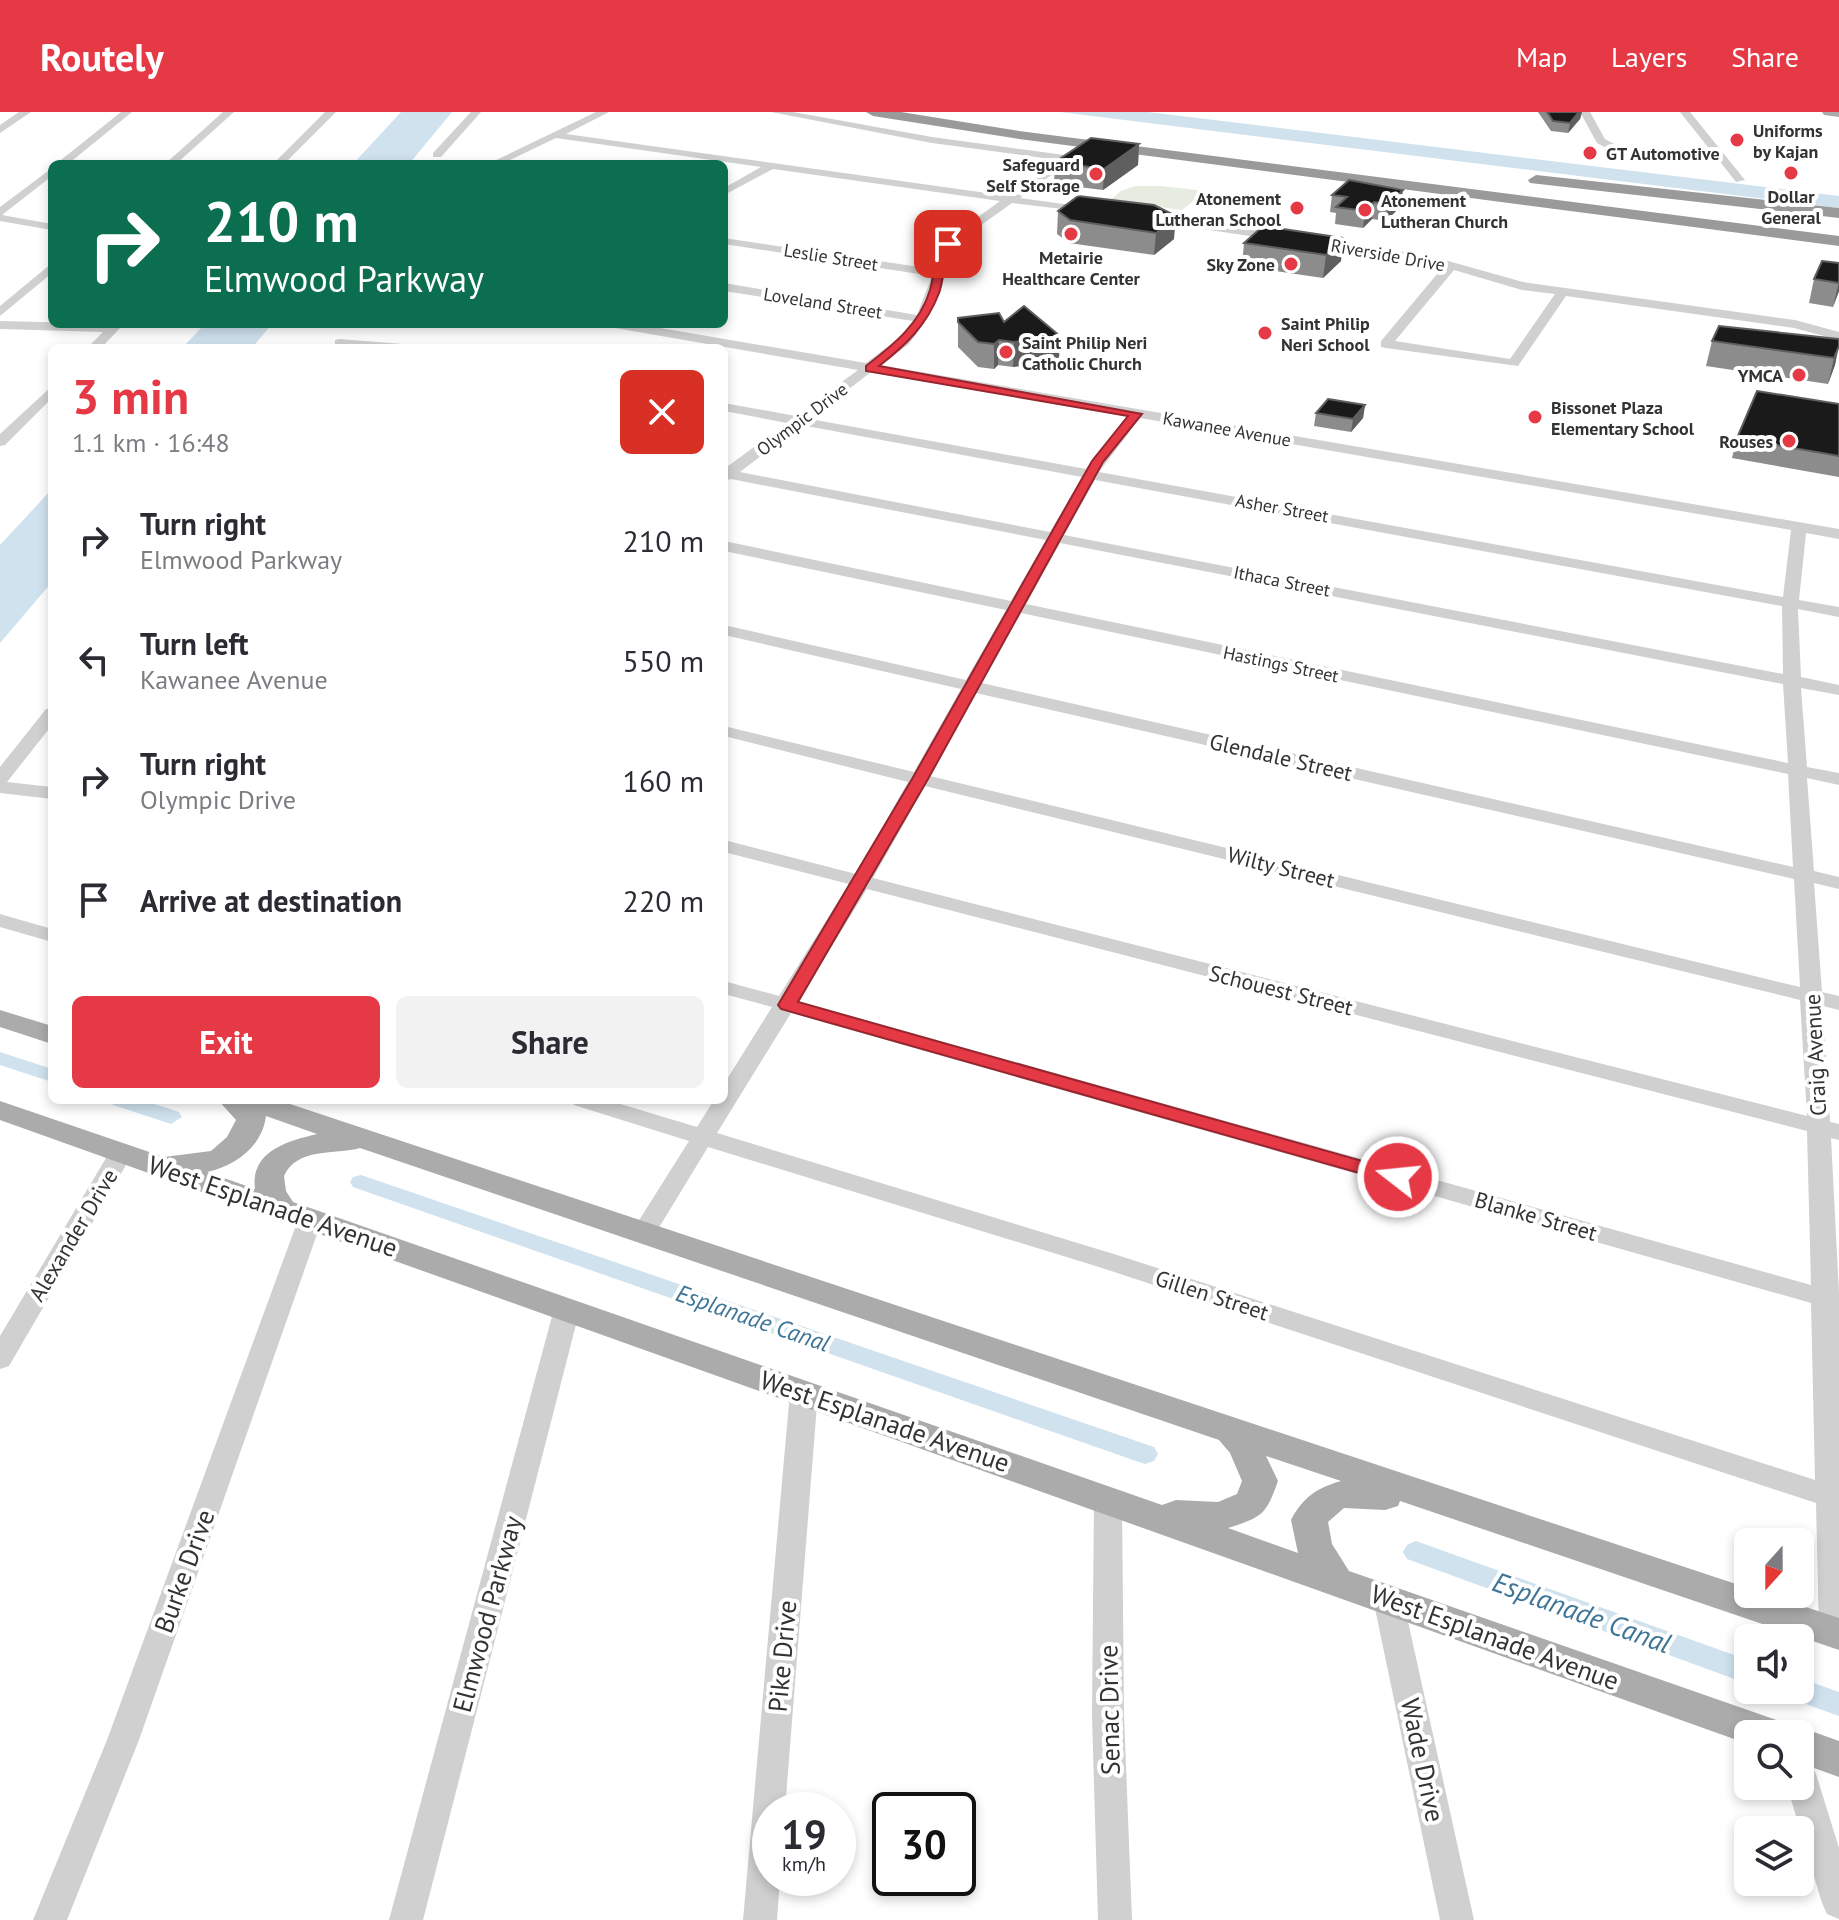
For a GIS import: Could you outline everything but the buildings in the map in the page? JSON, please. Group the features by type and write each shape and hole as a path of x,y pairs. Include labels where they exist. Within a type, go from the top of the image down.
{"highway":[{"path":"848,112 1839,241"},
{"path":"873,112 1019,135"},
{"path":"954,112 1839,226"},
{"path":"1158,139 1284,152"},
{"path":"1528,179 1839,213"},
{"path":"1640,215 1801,254"}],"main road":[{"path":"1828,112 1839,113"},
{"path":"0,1018 48,1034"},
{"path":"157,1165 214,1162 241,1145 252,1118 237,1104"},
{"path":"260,1104 1836,1633"},
{"name":"West Esplanade Avenue","path":"0,1110 1734,1722"},
{"path":"296,1215 269,1193 267,1179 279,1159 293,1149 332,1140 371,1141"},
{"path":"1143,1512 1221,1516 1252,1503 1260,1481 1244,1446 1233,1433"},
{"path":"1336,1581 1314,1547 1309,1520 1319,1505 1347,1492 1446,1504"},
{"path":"1814,1750 1839,1759"}],"street":[{"path":"0,130 26,112"},
{"path":"66,160 127,112"},
{"path":"175,160 229,112"},
{"path":"282,160 331,112"},
{"path":"437,155 476,112"},
{"path":"501,160 604,112"},
{"name":"Olympic Drive","path":"728,473 904,341 921,319 935,292 937,273 948,244 1068,158 932,140 776,112"},
{"path":"1585,112 1601,141 1610,146 1723,160"},
{"path":"1685,112 1740,180"},
{"path":"554,135 1100,212"},
{"path":"728,190 771,166"},
{"path":"0,212 48,174"},
{"name":"Riverside Drive","path":"1128,216 1378,251 1451,266 1522,286 1795,324 1839,336"},
{"path":"0,218 48,226"},
{"name":"Leslie Street","path":"728,242 937,273"},
{"path":"1451,266 1386,344 1513,363 1563,292"},
{"path":"0,312 48,270"},
{"name":"Loveland Street","path":"728,288 921,319"},
{"path":"0,325 48,325"},
{"path":"98,344 114,328"},
{"name":"Kawanee Avenue","path":"638,328 1839,534"},
{"path":"341,342 361,344"},
{"path":"0,442 48,394"},
{"name":"Asher Street","path":"728,408 1839,612"},
{"path":"728,1099 861,882 1091,474 1136,414"},
{"name":"Ithaca Street","path":"728,475 1055,536 1839,690"},
{"name":"Craig Avenue","path":"1799,527 1790,603 1792,681 1812,996 1829,1130 1836,1633"},
{"name":"Hastings Street","path":"728,547 1839,779"},
{"name":"Glendale Street","path":"728,631 1839,883"},
{"path":"0,779 48,718"},
{"name":"Wilty Street","path":"728,732 1839,1003"},
{"path":"0,787 48,793"},
{"name":"Schouest Street","path":"728,847 1829,1130"},
{"path":"0,920 48,935"},
{"name":"Blanke Street","path":"728,988 1833,1300"},
{"name":"Gillen Street","path":"595,1104 1123,1266 1835,1497"},
{"path":"643,1233 725,1104"},
{"name":"Alexander Drive","path":"0,1359 121,1153"},
{"name":"Burke Drive","path":"50,1920 123,1740 296,1215"},
{"name":"Elmwood Parkway","path":"406,1920 567,1309"},
{"name":"Pike Drive","path":"760,1920 804,1392"},
{"name":"Senac Drive","path":"1108,1500 1108,1715 1115,1920"},
{"name":"Wade Drive","path":"1388,1599 1457,1920"},
{"path":"1808,1800 1839,1903"}],"shaded area":[{"path":"1135,186 1205,191 1182,210 1110,200 1121,191"}],"water":[{"path":"401,112 452,112 412,160 357,160"},
{"path":"1060,112 1148,112 1839,196 1839,208"},
{"path":"201,328 269,328 255,344 186,344"},
{"path":"48,493 48,587 0,643 0,545"}],"waterway":[{"name":"Esplanade Canal","path":"0,1058 48,1075"},
{"name":"Esplanade Canal","path":"132,1104 171,1117"},
{"name":"Esplanade Canal","path":"361,1182 1145,1454"},
{"name":"Esplanade Canal","path":"1416,1552 1734,1667"},
{"name":"Esplanade Canal","path":"1814,1695 1839,1704"}],"place":[{"name":"Uniforms by Kajan","path":"1737,140"},
{"name":"GT Automotive","path":"1590,153"},
{"name":"Dollar General","path":"1791,173"},
{"name":"Safeguard Self Storage","path":"1096,174"},
{"name":"Atonement Lutheran School","path":"1297,208"},
{"name":"Atonement Lutheran Church","path":"1365,210"},
{"name":"Metairie Healthcare Center","path":"1071,234"},
{"name":"Sky Zone","path":"1291,264"},
{"name":"Saint Philip Neri School","path":"1265,333"},
{"name":"Saint Philip Neri Catholic Church","path":"1006,352"},
{"name":"YMCA","path":"1799,375"},
{"name":"Bissonet Plaza Elementary School","path":"1535,417"},
{"name":"Rouses","path":"1789,441"}],"route":[{"path":"948,244 937,273 935,292 921,319 904,341 870,368 1136,414 1098,461 920,779 787,1005 1398,1177"}]}
